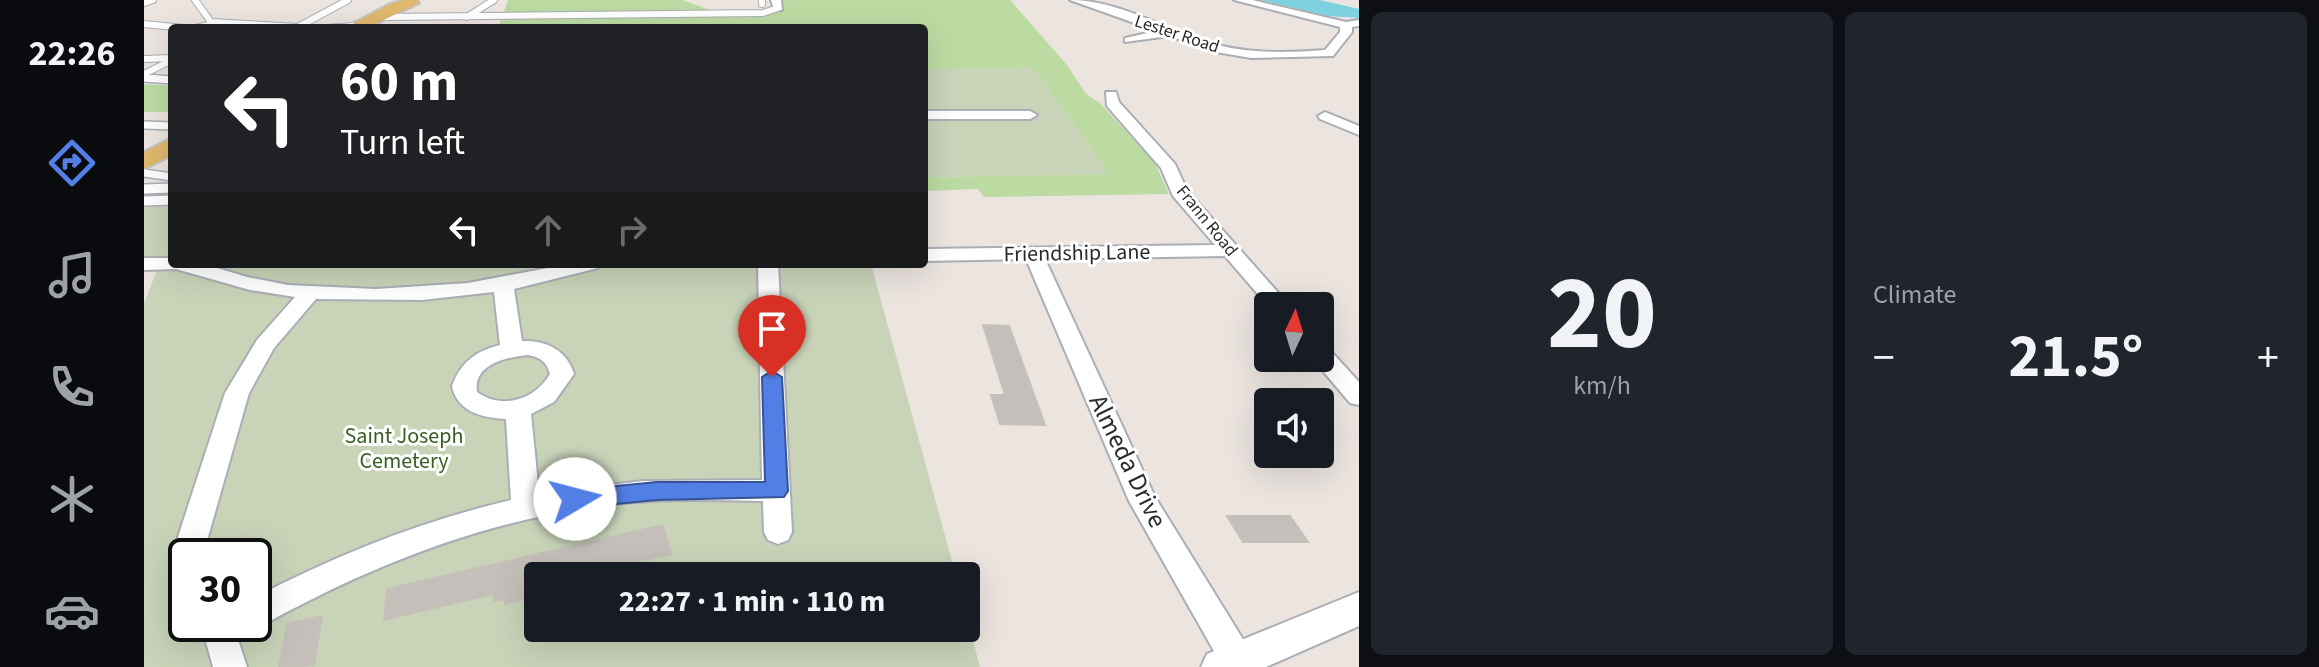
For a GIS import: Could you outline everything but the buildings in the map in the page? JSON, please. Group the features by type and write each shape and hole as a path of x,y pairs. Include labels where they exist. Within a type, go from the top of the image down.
{"main road":[{"path":"365,24 386,17 407,1"},
{"path":"362,24 407,1"},
{"path":"144,148 168,132"},
{"path":"144,162 168,147"}],"street":[{"name":"Lester Road","path":"1075,0 1208,47 1249,54 1292,57 1329,53 1354,24"},
{"path":"1239,0 1354,24"},
{"path":"1129,40 1169,33"},
{"name":"Frann Road","path":"1111,95 1112,103 1169,167 1179,192 1267,292"},
{"path":"928,115 1030,115"},
{"path":"1325,116 1359,131"},
{"name":"Friendship Lane","path":"928,255 1230,250"},
{"name":"Almeda Drive","path":"1034,255 1143,501 1229,664"},
{"path":"144,264 168,264"},
{"path":"198,268 250,284 311,292 448,293 572,268"},
{"path":"768,268 778,532"},
{"path":"503,283 512,349"},
{"path":"193,538 237,393 265,345 311,292"},
{"path":"542,350 560,364 562,374 548,395 518,409 486,409 474,404 466,396 464,386 473,367 497,352 542,350"},
{"path":"1334,369 1359,397"},
{"path":"518,409 526,508"},
{"path":"272,603 291,592 433,532 526,508 600,495 657,491 776,491"},
{"path":"1229,664 1359,609"},
{"path":"227,642 230,667"}],"lane":[{"path":"144,3 153,0"},
{"path":"195,0 211,22 233,24"},
{"path":"304,24 348,0"},
{"path":"466,17 494,0"},
{"path":"386,17 763,13 777,4"},
{"path":"213,24 217,23"},
{"path":"144,24 168,26"},
{"path":"144,59 168,59"},
{"path":"144,76 168,61"},
{"path":"144,76 168,79"},
{"path":"144,125 168,128"},
{"path":"144,173 168,176"},
{"path":"144,189 168,188"},
{"path":"144,201 168,200"}],"green space":[{"path":"508,0 682,0 713,11 775,12 777,0 1010,0 1067,65 1086,94 1100,103 1155,163 1169,194 984,197 978,189 928,191 928,177 1106,174 1099,159 1033,68 928,69 928,24 499,24"},
{"path":"1033,68 1107,174 928,177 928,69"},
{"path":"144,84 168,86 168,112 144,112"},
{"name":"Saint Joseph Cemetery","path":"144,197 168,197 168,268 872,268 952,562 524,562 524,642 973,642 980,667 144,667 144,304 156,272 144,271"}],"water":[{"path":"1261,0 1320,0 1359,9 1359,18 1327,16"}],"route":[{"path":"575,499 657,491 776,491 772,377"}]}
